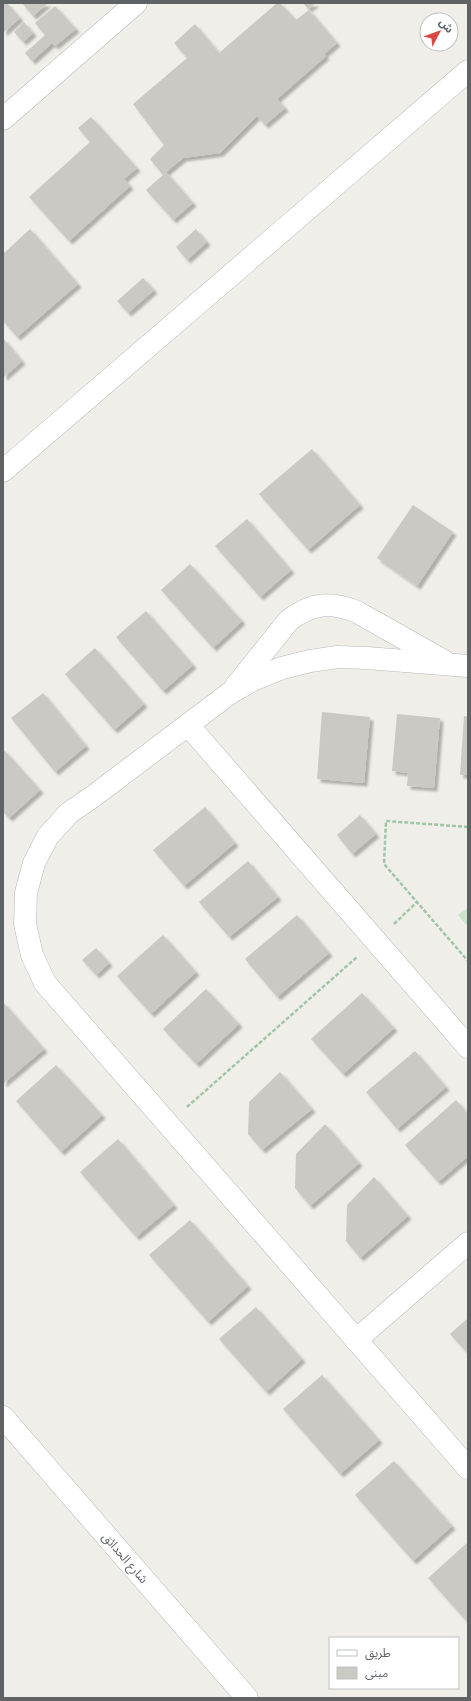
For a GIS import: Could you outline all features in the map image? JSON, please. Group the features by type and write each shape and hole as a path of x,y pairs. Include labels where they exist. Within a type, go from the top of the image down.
{"street":[{"path":"3,119 136,3"},
{"path":"3,471 468,71"},
{"path":"230,693 289,620 307,609 328,605 343,606 357,612 459,665"},
{"path":"459,665 338,657 310,661 282,668 262,676 230,693 69,813 48,836 34,863 26,893 25,924 32,955 45,983 65,1008 168,1123 468,1468"},
{"path":"188,725 468,1047"},
{"path":"356,1340 468,1243"},
{"name":"شارع الحدائق","path":"3,1417 247,1698"}],"path":[{"path":"468,827 386,820 384,864 468,961"},
{"path":"168,1123 376,941 417,902"}],"green space":[{"path":"468,908 468,927 458,915"}],"building":[{"path":"3,3 7,3 20,18 3,33"},
{"path":"22,3 48,3 33,16"},
{"path":"277,3 280,3 296,20 309,10 337,43 324,54 326,56 277,99 285,108 265,125 257,116 220,153 183,158 166,172 193,203 173,220 146,190 163,175 150,159 164,145 133,104 187,58 174,43 195,24 219,53"},
{"path":"303,3 316,3 308,9"},
{"path":"55,6 76,29 55,46 52,43 32,61 25,53 45,35 35,23"},
{"path":"24,22 33,33 23,42 14,32"},
{"path":"91,117 137,168 124,179 130,186 69,241 29,197 90,142 78,128"},
{"path":"30,229 78,284 17,337 3,321 3,254"},
{"path":"196,229 207,242 187,260 176,247"},
{"path":"143,278 154,290 128,313 117,301"},
{"path":"3,338 22,361 4,377 3,376"},
{"path":"312,449 360,505 308,550 259,494"},
{"path":"413,505 453,532 417,586 377,558"},
{"path":"247,519 291,570 260,597 215,546"},
{"path":"190,564 242,621 213,648 161,590"},
{"path":"146,611 193,665 163,691 116,637"},
{"path":"95,648 144,704 114,730 65,674"},
{"path":"43,693 86,746 55,772 11,718"},
{"path":"322,712 370,717 364,783 317,779"},
{"path":"397,714 440,718 434,788 407,786 408,773 392,771"},
{"path":"464,716 468,717 468,775 460,775"},
{"path":"3,749 40,790 9,818 3,812"},
{"path":"205,807 235,843 184,886 153,850"},
{"path":"360,815 376,834 352,854 337,835"},
{"path":"248,861 278,897 229,937 199,902"},
{"path":"297,915 329,953 277,997 245,959"},
{"path":"163,935 196,972 151,1014 117,976"},
{"path":"96,948 109,963 96,975 82,960"},
{"path":"206,989 239,1024 196,1064 163,1029"},
{"path":"362,993 394,1028 343,1074 311,1039"},
{"path":"3,1002 44,1049 3,1084"},
{"path":"415,1051 446,1087 397,1129 366,1092"},
{"path":"56,1065 102,1115 61,1152 16,1101"},
{"path":"280,1072 312,1109 262,1150 248,1134 249,1102"},
{"path":"456,1100 468,1114 468,1156 438,1182 405,1145"},
{"path":"325,1124 359,1163 310,1206 295,1188 296,1154"},
{"path":"118,1139 174,1205 136,1237 80,1172"},
{"path":"374,1177 408,1216 360,1258 346,1241 347,1205"},
{"path":"190,1220 248,1286 208,1322 149,1255"},
{"path":"256,1307 302,1359 266,1392 219,1339"},
{"path":"468,1318 468,1354 450,1334"},
{"path":"322,1375 379,1440 340,1474 283,1409"},
{"path":"394,1461 452,1526 413,1561 355,1495"},
{"path":"468,1542 468,1623 428,1578"}]}
